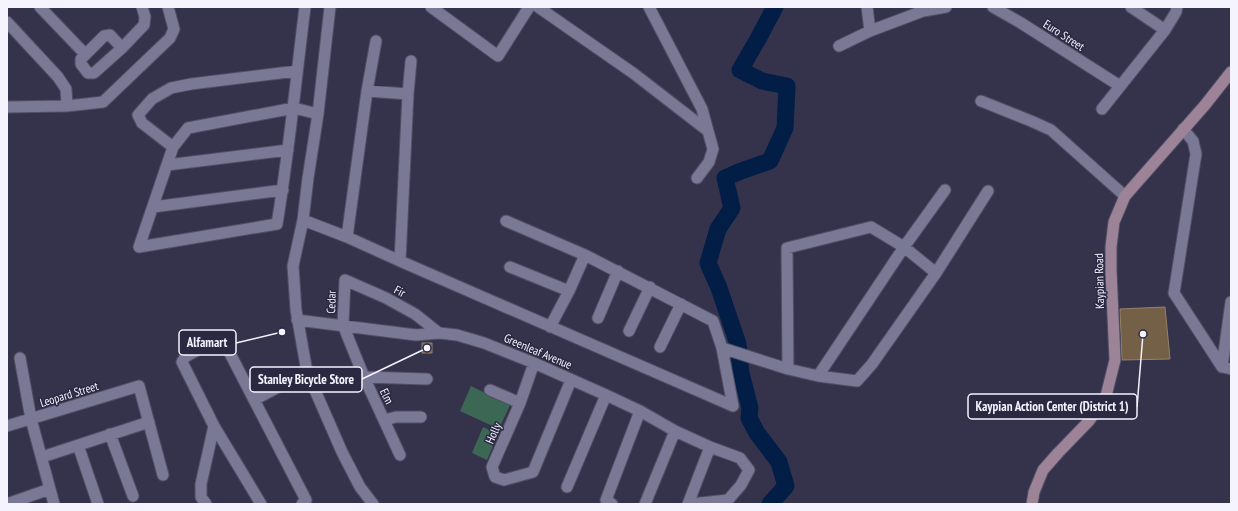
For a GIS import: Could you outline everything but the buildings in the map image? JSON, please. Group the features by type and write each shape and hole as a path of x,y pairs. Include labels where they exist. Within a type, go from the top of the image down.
{"main road":[{"name":"Kaypian Road","path":"1032,504 1034,492 1043,470 1058,452 1089,421 1106,396 1115,360 1111,247 1114,222 1125,196 1205,105 1231,72"}],"street":[{"path":"40,7 86,54"},
{"path":"122,48 110,36 104,36 81,59 81,64 88,73 94,73 122,48 144,25 145,17 142,7"},
{"path":"7,107 67,106 103,102 170,38 174,30 168,7"},
{"path":"305,7 294,108 277,224 139,247 173,147 188,128 294,108 318,114"},
{"path":"330,7 318,114 303,220 294,266 297,320 307,372 342,452 360,487 371,503"},
{"path":"431,7 498,56 529,7"},
{"path":"538,7 633,73 708,131"},
{"path":"649,7 702,109 713,149 709,162 697,178"},
{"path":"867,7 870,31"},
{"path":"840,46 870,31 923,11 946,7"},
{"name":"Euro Street","path":"993,7 1021,23 1120,86"},
{"path":"1131,7 1165,30"},
{"path":"1102,109 1165,30 1176,12 1177,7"},
{"path":"7,22 58,77 66,89 67,106"},
{"path":"347,237 367,91 376,41"},
{"path":"400,261 411,61"},
{"path":"173,147 142,122 138,115 152,99 171,88 191,84 297,71"},
{"path":"367,91 408,94"},
{"path":"981,100 1050,130 1125,196"},
{"path":"1183,129 1193,141 1196,154 1174,293 1227,368"},
{"path":"167,165 288,150"},
{"path":"152,206 283,190"},
{"path":"818,376 904,247 945,190"},
{"path":"725,350 788,370 818,376 857,381 872,364 936,273 988,190"},
{"path":"303,220 347,237 733,406 725,350 713,321 586,255 506,221"},
{"path":"788,370 787,248 871,227 904,247 936,273"},
{"path":"550,327 586,255"},
{"path":"510,267 569,291"},
{"path":"598,318 618,271"},
{"name":"Cedar","path":"343,325 345,280"},
{"name":"Fir","path":"345,280 386,298 415,314 440,333"},
{"path":"629,332 650,287"},
{"path":"1227,368 1231,302"},
{"path":"660,347 681,304"},
{"name":"Greenleaf Avenue","path":"297,320 416,335 440,333 457,335 484,343 534,363 606,395 640,411 675,431 710,447 740,458 749,470 741,485 728,500 690,504"},
{"name":"Elm","path":"343,325 364,377 400,455"},
{"path":"261,504 214,426 182,362 185,357 217,339 223,340 306,500 302,504"},
{"path":"20,358 31,419 54,504"},
{"name":"Holly","path":"534,363 520,403 492,466 495,477 504,480 533,472 571,380"},
{"path":"254,400 307,372"},
{"path":"364,377 426,379"},
{"name":"Leopard Street","path":"7,426 139,386 149,422"},
{"path":"490,390 520,403"},
{"path":"568,487 606,395"},
{"path":"612,504 606,500 640,411"},
{"path":"385,420 396,417 422,417"},
{"path":"42,457 149,422 163,474"},
{"path":"206,504 201,497 202,484 214,426"},
{"path":"646,504 675,431"},
{"path":"110,434 133,496"},
{"path":"78,445 98,504"},
{"path":"690,504 710,447"},
{"path":"7,504 50,489"}],"green space":[{"path":"471,386 510,405 499,429 460,411"},
{"path":"483,427 498,434 487,460 472,453"}],"waterway":[{"path":"770,504 786,486 779,462 757,433 749,418 750,408 741,373 738,344 719,288 708,263 718,229 732,208 725,178 770,161 785,128 787,86 762,81 740,70 775,7"}],"place":[{"name":"Alfamart","path":"282,332"},
{"name":"Kaypian Action Center (District 1)","path":"1143,334"},
{"name":"Stanley Bicycle Store","path":"427,348"}]}
